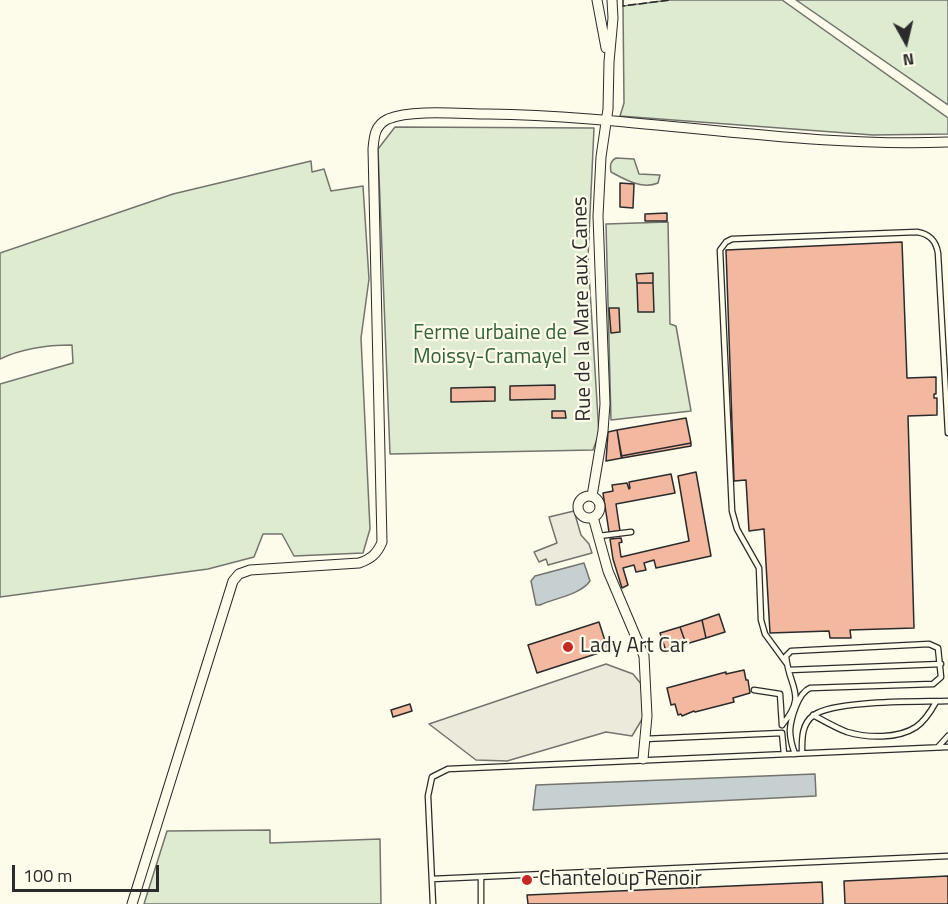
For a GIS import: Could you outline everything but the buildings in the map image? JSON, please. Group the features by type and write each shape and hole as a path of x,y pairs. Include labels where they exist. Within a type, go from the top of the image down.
{"street":[{"path":"597,0 602,14 609,62"},
{"path":"609,62 613,18 612,0"},
{"name":"Rue de la Mare aux Canes","path":"592,496 605,404 598,216 601,157 608,109 609,62"},
{"path":"132,904 233,581 239,574 250,570 359,563 370,559 378,552 382,542 373,149 374,136 378,127 386,120 410,115 528,115 830,140 948,142"},
{"path":"592,496 600,504 600,511 593,517 582,516 578,506 583,497 592,496"},
{"path":"593,517 608,571 644,656 647,716 643,759"}],"lane":[{"path":"788,667 765,634 761,620 759,568 737,529 732,511 720,250 722,246 732,239 916,232 929,236 937,246 938,254 948,433"},
{"path":"599,536 631,532"},
{"path":"782,725 792,713 796,698 786,657 795,649 929,644 938,648 942,677 933,684 810,688 806,690 801,695 791,722 791,740 795,754"},
{"path":"788,667 940,664"},
{"path":"754,690 780,694 784,754"},
{"path":"813,715 848,732 871,736 891,735 916,727 927,718 936,701"},
{"path":"802,753 802,734 813,715 843,705 948,701"},
{"path":"644,739 783,733"},
{"path":"938,747 948,736"},
{"path":"433,904 428,796 432,777 438,772 448,769 643,759 948,747"},
{"path":"432,879 948,856"},
{"path":"481,877 481,904"}],"green space":[{"path":"670,0 782,0 948,118 948,134 873,135 620,116 624,103 623,6"},
{"path":"796,0 948,0 948,105"},
{"name":"Ferme urbaine de Moissy-Cramayel","path":"395,127 594,128 588,258 599,434 593,450 390,454 378,149"},
{"path":"616,158 634,159 639,174 660,175 658,183 640,184 611,172 611,164"},
{"path":"311,161 312,172 324,169 331,191 363,186 369,279 361,338 370,529 363,553 294,556 282,534 263,534 254,557 208,569 0,597 0,384 73,363 72,345 35,348 0,359 0,253 173,194"},
{"path":"668,222 670,324 676,326 691,411 611,420 606,224"},
{"path":"270,830 270,843 380,839 381,904 144,904 167,831"}],"shaded area":[{"path":"574,511 581,535 589,544 592,553 548,565 546,559 539,562 534,552 557,543 549,517"},
{"path":"584,563 590,581 586,586 567,596 536,605 531,581 535,576"},
{"path":"606,664 633,674 642,685 644,716 632,736 606,732 507,761 476,760 429,724"},
{"path":"815,774 816,796 533,810 536,785"}],"fence":[{"path":"623,0 623,6 670,0"}],"place":[{"name":"Lady Art Car","path":"568,647"},
{"name":"Chanteloup Renoir","path":"527,880"}]}
